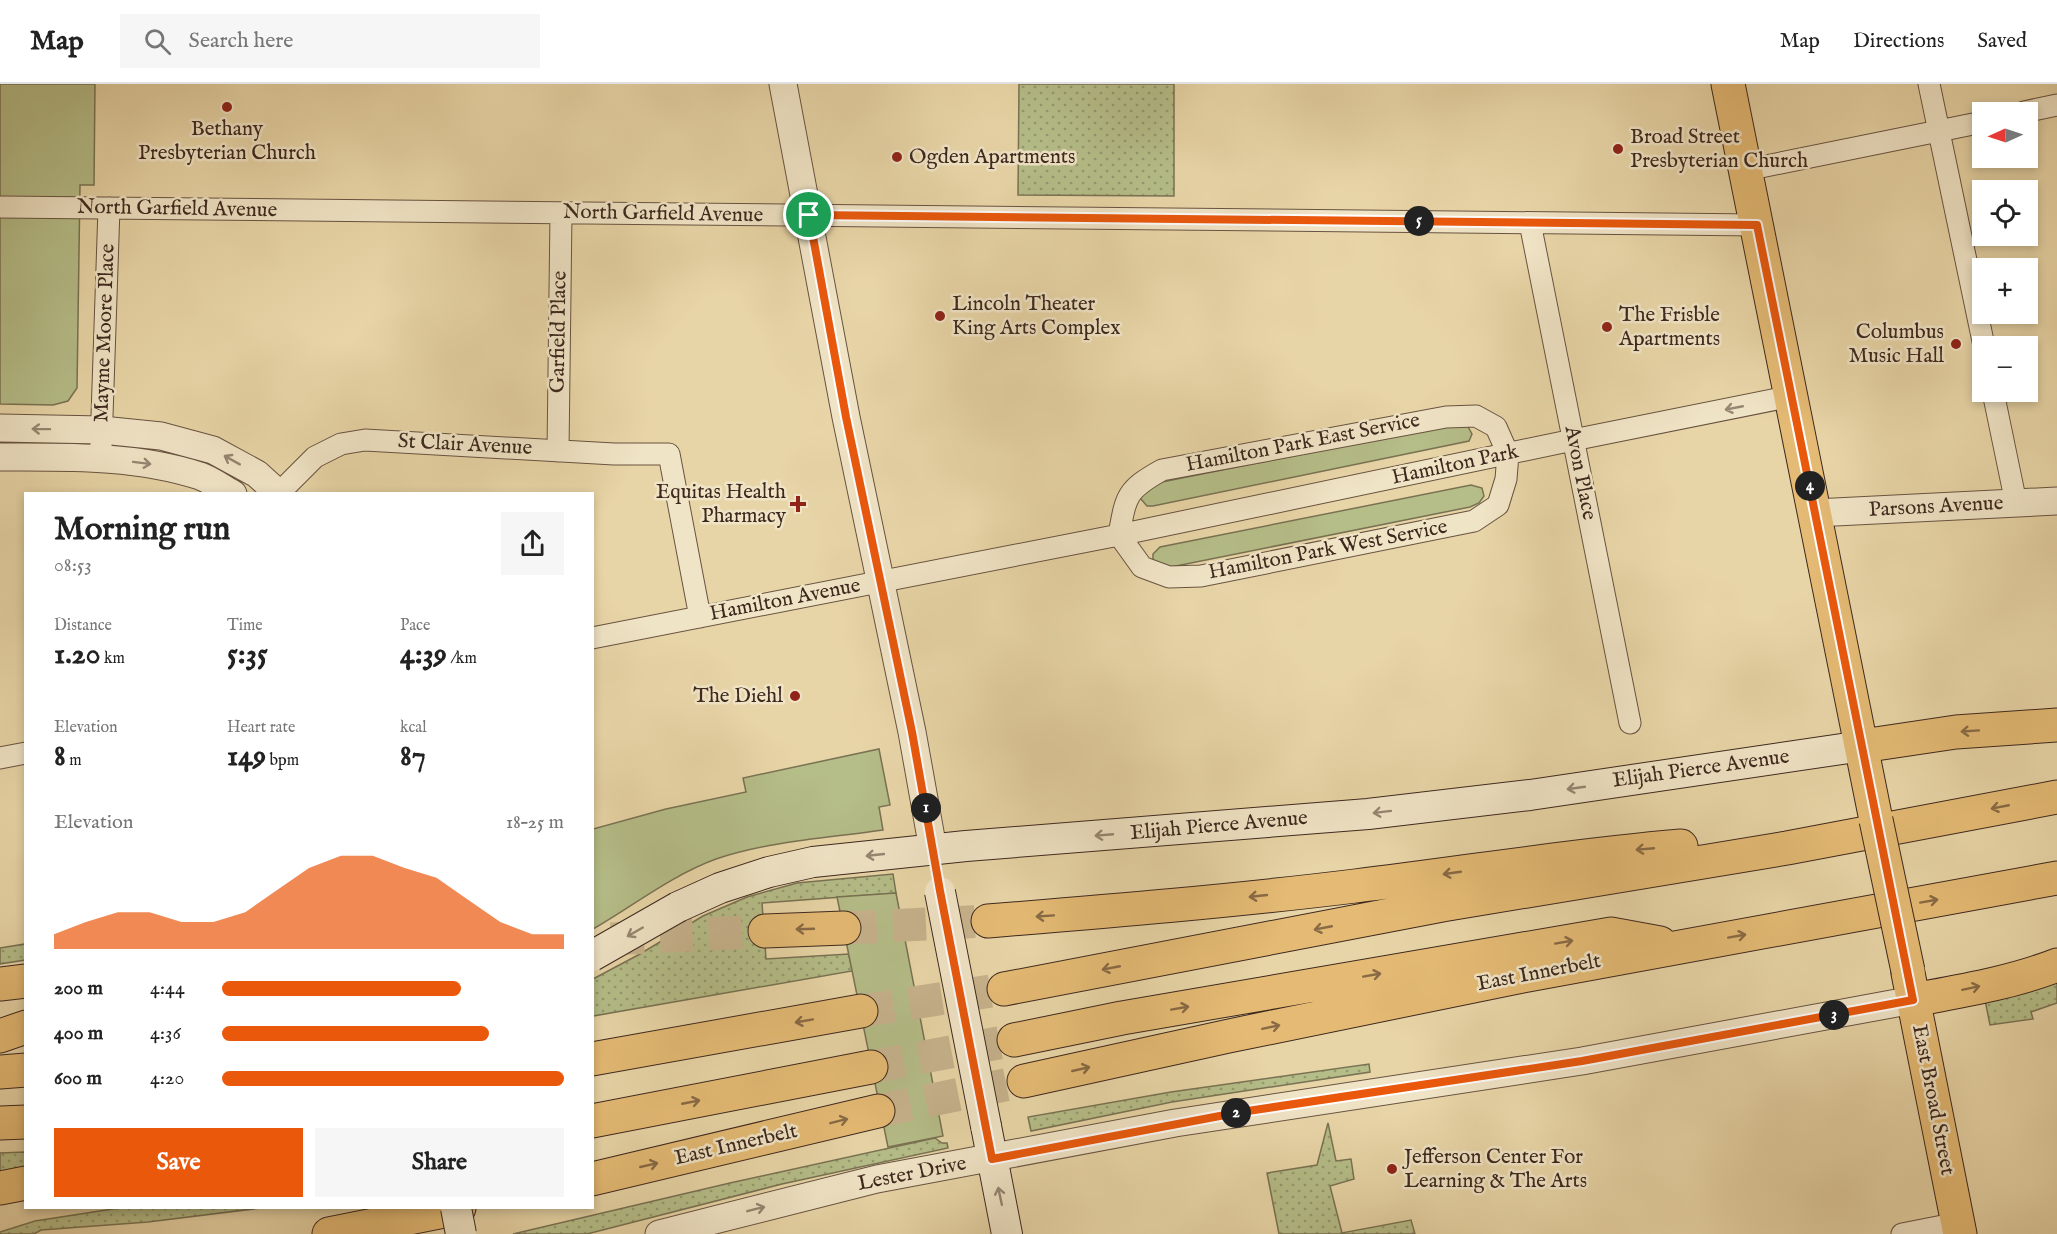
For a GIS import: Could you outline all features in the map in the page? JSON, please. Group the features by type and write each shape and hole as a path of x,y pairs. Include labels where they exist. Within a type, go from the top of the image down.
{"main road":[{"name":"East Broad Street","path":"1728,84 1959,1228"},
{"path":"1865,758 1956,732 2057,725"},
{"name":"Elijah Pierce Avenue","path":"594,955 678,907 720,888 769,872 813,862 933,849 1368,814 1865,758"},
{"path":"1004,989 1442,905 1787,848 2057,797"},
{"path":"988,921 1113,911 1355,886 1614,851 1706,844 1787,848"},
{"path":"933,849 1008,1234"},
{"name":"East Innerbelt","path":"1024,1081 1487,983 2057,878"},
{"path":"765,931 844,928"},
{"path":"1014,1040 1122,1018 1611,934 1679,947"},
{"path":"1910,986 1971,989 2043,971 2057,965"},
{"path":"0,984 24,981"},
{"path":"594,1059 861,1011"},
{"path":"0,1036 24,1028"},
{"path":"594,1121 872,1067"},
{"path":"0,1072 24,1070"},
{"name":"East Innerbelt","path":"594,1179 878,1111"},
{"path":"0,1123 24,1122"},
{"path":"0,1188 24,1183"},
{"path":"0,1210 24,1206"},
{"path":"329,1234 452,1209"},
{"path":"457,1209 461,1234"}],"street":[{"path":"783,84 846,417 912,732 933,849"},
{"path":"1929,84 1982,336"},
{"path":"2038,109 2057,105"},
{"path":"1746,170 1972,124"},
{"name":"North Garfield Avenue","path":"0,207 1757,225"},
{"name":"Mayme Moore Place","path":"100,458 109,208"},
{"name":"Garfield Place","path":"558,451 561,213"},
{"name":"Avon Place","path":"1530,223 1630,723"},
{"name":"Hamilton Park","path":"1119,535 1792,396"},
{"path":"1995,402 2016,503"},
{"name":"Hamilton Park East Service","path":"1119,535 1125,503 1138,483 1162,470 1446,417 1476,416 1496,427 1508,454"},
{"path":"0,428 102,430 160,436 213,450 257,474 278,492"},
{"name":"St Clair Avenue","path":"280,492 315,457 341,444 365,440 558,451 669,454 700,617"},
{"name":"Hamilton Park West Service","path":"1119,535 1142,567 1169,577 1201,576 1474,521 1498,505 1506,479 1508,454"},
{"path":"0,457 100,458 155,465 202,477 229,492"},
{"name":"Parsons Avenue","path":"1815,513 2057,501"},
{"name":"Hamilton Avenue","path":"594,638 1119,535"},
{"path":"0,758 24,753"},
{"name":"Lester Drive","path":"658,1234 877,1179 1241,1112 1582,1061 1910,986"},
{"path":"1902,1234 1959,1228"}],"green space":[{"path":"0,84 95,84 94,185 80,185 77,388 68,401 53,405 0,404"},
{"path":"1019,84 1174,84 1174,196 1018,195"},
{"path":"1453,424 1467,425 1472,434 1469,441 1153,506 1147,506 1140,498 1140,494 1162,482"},
{"path":"1471,485 1482,488 1484,496 1479,503 1470,507 1176,566 1170,567 1153,562 1153,554 1160,547"},
{"path":"879,749 890,805 879,807 883,830 778,844 716,859 668,882 594,928 594,829 666,809 746,792 743,778"},
{"path":"893,874 896,893 762,903 766,959 849,954 852,971 594,1016 594,978 703,916 747,897 797,883"},
{"path":"896,893 943,1136 888,1147 837,897"},
{"path":"24,944 24,960 0,964 0,948"},
{"path":"2057,978 2057,1003 2031,1012 2033,1019 1990,1025 1985,1000"},
{"path":"1369,1064 1370,1072 1172,1102 1031,1131 1028,1117 1171,1092"},
{"path":"1328,1123 1336,1161 1351,1159 1354,1179 1330,1186 1342,1233 1411,1220 1415,1234 1279,1234 1267,1173 1317,1165"},
{"path":"935,1138 942,1143 947,1143 948,1148 782,1184 587,1234 513,1234 730,1183"},
{"path":"24,1152 24,1169 0,1173 0,1153"},
{"path":"113,1209 253,1209 148,1222 41,1230 34,1234 0,1234 0,1232 35,1221"}],"tunnel":[{"path":"844,928 988,921"},
{"path":"611,939 765,931"},
{"path":"861,1011 1004,989"},
{"path":"871,1067 1014,1040"},
{"path":"878,1111 1024,1081"}],"place":[{"name":"Bethany Presbyterian Church","path":"227,107"},
{"name":"Broad Street Presbyterian Church","path":"1618,149"},
{"name":"Ogden Apartments","path":"897,157"},
{"name":"Lincoln Theater King Arts Complex","path":"940,316"},
{"name":"The Frisble Apartments","path":"1607,327"},
{"name":"Columbus Music Hall","path":"1956,344"},
{"name":"Equitas Health Pharmacy","path":"798,504"},
{"name":"The Diehl","path":"795,696"},
{"name":"Jefferson Center For Learning & The Arts","path":"1392,1169"}],"route":[{"path":"809,215 1757,225 1913,1000 1582,1061 1175,1123 992,1159 912,732 846,417 809,215"}]}
